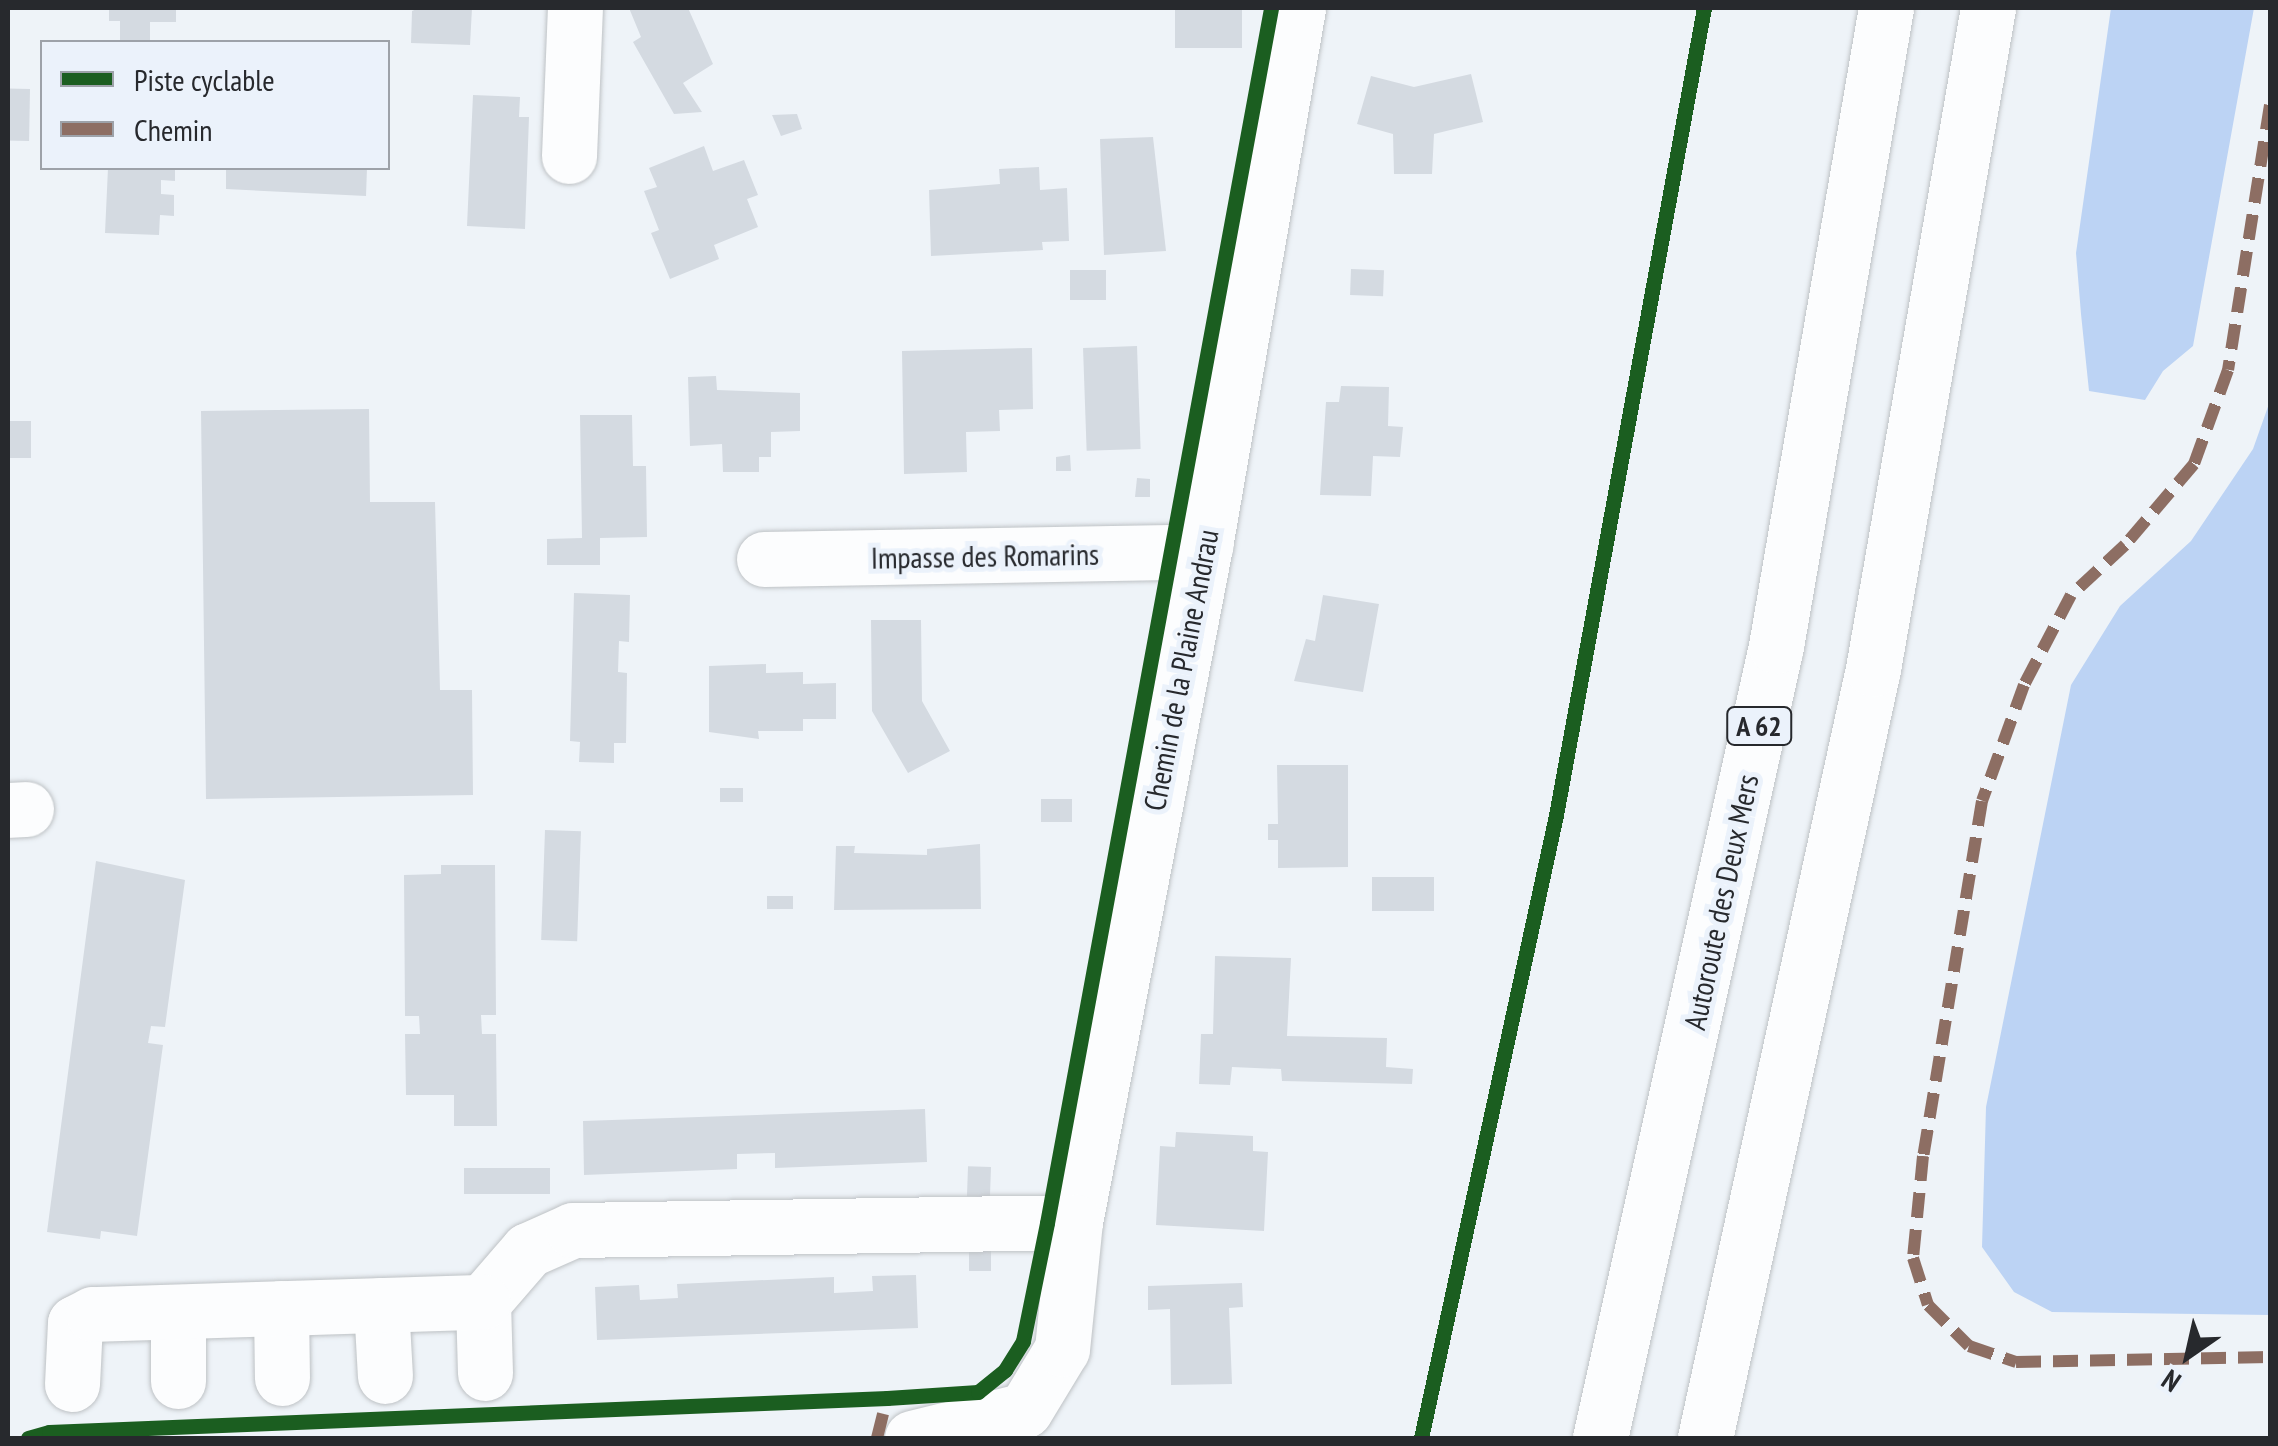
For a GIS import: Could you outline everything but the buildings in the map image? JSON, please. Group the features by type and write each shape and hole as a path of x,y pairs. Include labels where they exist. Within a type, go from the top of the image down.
{"main road":[{"path":"569,156 576,8"},
{"name":"Chemin de la Plaine Andrau","path":"912,1438 1026,1410 1062,1349 1076,1222 1205,546 1298,8"},
{"name":"Autoroute des Deux Mers","path":"1600,1438 1776,646 1886,8"},
{"path":"1705,1438 1873,670 1988,8"},
{"name":"Impasse des Romarins","path":"764,560 1205,546"},
{"path":"484,1373 484,1302 528,1250 573,1230 1076,1222"},
{"path":"72,1384 72,1333 82,1317 484,1302"},
{"path":"381,1305 385,1376"},
{"path":"281,1308 282,1378"},
{"path":"178,1312 178,1381"}],"water":[{"path":"2111,8 2254,8 2193,346 2163,371 2145,400 2089,391 2081,314 2076,253"},
{"path":"2270,401 2270,1315 2052,1312 2014,1292 1982,1247 1986,1107 2071,685 2120,606 2191,541 2253,449"}],"marked path":[{"path":"2270,105 2228,370 2194,464 2125,545 2071,595 2024,685 1982,801 1923,1156 1913,1258 1928,1305 1969,1346 2016,1362 2270,1357"},
{"path":"877,1438 887,1398"}],"cycle path":[{"path":"28,1438 49,1432 978,1392 1005,1370 1023,1341 1047,1223 1271,8"},
{"path":"1421,1438 1556,815 1704,8"}]}
